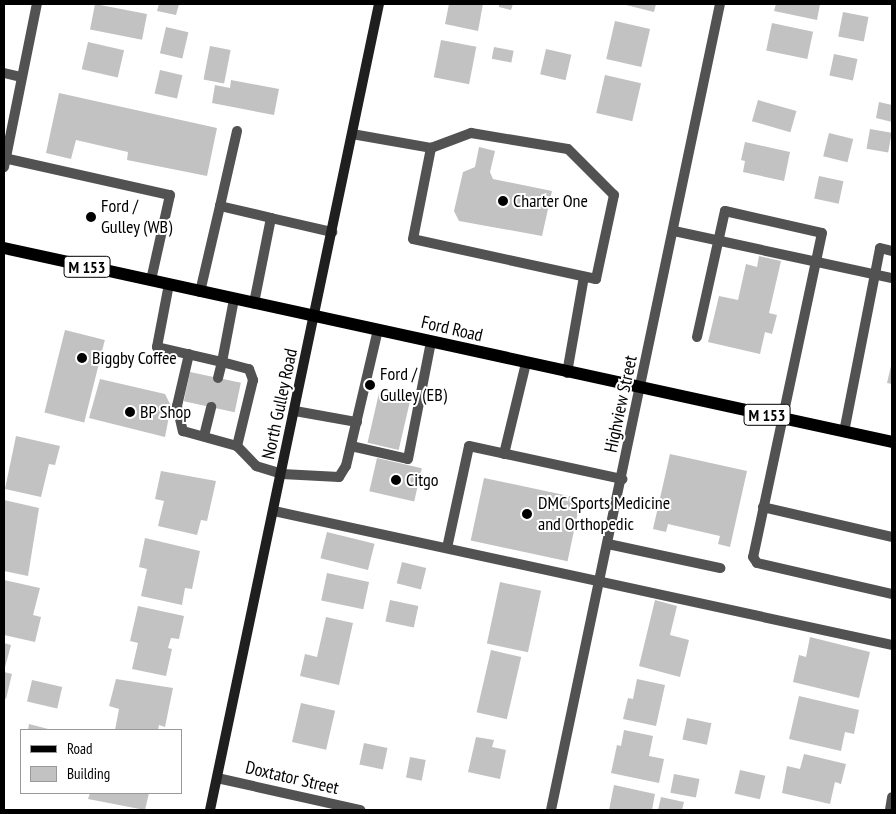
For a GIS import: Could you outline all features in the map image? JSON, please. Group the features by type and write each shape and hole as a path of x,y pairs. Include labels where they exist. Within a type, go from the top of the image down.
{"main road":[{"name":"Ford Road","path":"4,248 892,442"}],"street":[{"path":"37,4 4,161 170,195 151,280"},
{"name":"North Gulley Road","path":"210,810 282,474 379,4"},
{"name":"Highview Street","path":"551,810 674,231 720,4"},
{"path":"4,73 22,77"},
{"path":"200,292 237,131"},
{"path":"352,134 431,148 471,133 568,149 614,195 596,279 413,239 431,148"},
{"path":"220,206 332,232"},
{"path":"697,337 724,211 822,233 753,557 757,563 892,594"},
{"path":"254,303 271,218"},
{"path":"674,231 892,278"},
{"path":"844,432 880,248 892,251"},
{"path":"567,372 584,276"},
{"path":"169,284 157,346 250,369 253,380 237,446"},
{"path":"218,378 234,299"},
{"path":"189,354 177,406 183,431 237,446 256,466 282,474 339,477 346,466 378,330"},
{"path":"351,446 408,459 431,342"},
{"path":"504,454 526,363"},
{"path":"204,436 211,407"},
{"path":"295,411 357,422"},
{"path":"447,548 469,446 622,479"},
{"path":"763,507 892,537"},
{"path":"274,511 892,645"},
{"path":"608,544 720,568"},
{"name":"Doxtator Street","path":"217,778 360,810"},
{"path":"890,810 892,798"}],"building":[{"path":"95,4 147,14 142,40 90,30"},
{"path":"159,4 179,4 176,15 157,11"},
{"path":"449,4 483,4 478,31 445,24"},
{"path":"499,4 513,4 511,10 499,7"},
{"path":"622,4 656,4 654,12"},
{"path":"776,4 820,4 817,20 774,11"},
{"path":"843,12 869,17 864,42 838,37"},
{"path":"615,21 650,29 641,67 606,59"},
{"path":"772,23 813,32 807,59 766,50"},
{"path":"166,27 188,32 182,58 160,53"},
{"path":"441,40 476,47 469,84 434,77"},
{"path":"88,42 124,50 118,78 82,69"},
{"path":"210,46 231,50 224,83 204,79"},
{"path":"494,47 514,51 511,63 492,59"},
{"path":"546,49 571,55 565,80 540,74"},
{"path":"834,54 857,59 853,81 829,76"},
{"path":"160,70 182,75 177,99 155,93"},
{"path":"605,75 641,83 632,121 596,113"},
{"path":"231,80 279,89 274,115 212,103 215,85 230,88"},
{"path":"59,93 217,128 207,176 127,160 128,152 76,140 71,159 46,153"},
{"path":"758,100 796,111 790,132 752,121"},
{"path":"879,102 892,105 892,122 876,118"},
{"path":"870,129 892,133 888,153 867,149"},
{"path":"829,133 853,139 847,162 823,156"},
{"path":"745,142 790,152 784,181 743,172 745,161 741,160"},
{"name":"Charter One","path":"479,147 495,151 490,172 493,179 552,191 542,236 459,221 454,211 463,172 475,167"},
{"path":"819,176 843,181 839,204 814,198"},
{"path":"759,256 781,261 769,313 777,315 772,334 765,332 760,354 708,342 719,296 738,300 746,264 757,267"},
{"path":"65,330 105,340 84,422 44,412"},
{"path":"892,362 892,384 887,383"},
{"path":"190,372 241,383 235,412 184,401"},
{"name":"BP Shop","path":"100,379 165,394 171,406 165,437 89,418"},
{"path":"379,393 410,400 399,450 368,443"},
{"path":"16,436 60,446 55,465 49,464 41,497 5,489"},
{"path":"670,454 747,471 730,547 718,544 720,536 668,524 666,532 653,529"},
{"name":"Citgo","path":"377,458 422,468 414,501 369,491"},
{"path":"161,471 216,481 207,521 201,520 197,535 158,526 164,501 155,499"},
{"name":"DMC Sports Medicine and Orthopedic","path":"484,478 581,499 568,561 471,541"},
{"path":"4,500 39,508 28,576 4,571"},
{"path":"327,532 375,544 368,570 320,558"},
{"path":"145,538 200,551 192,589 185,588 182,605 141,596 147,569 139,567"},
{"path":"402,562 426,568 421,589 397,583"},
{"path":"327,573 369,582 363,609 321,600"},
{"path":"4,580 40,588 33,615 41,617 35,642 4,635"},
{"path":"500,582 541,591 528,652 487,644"},
{"path":"390,600 418,606 414,628 385,622"},
{"path":"655,600 677,606 670,635 689,640 680,677 639,666"},
{"path":"138,606 184,616 179,639 171,638 168,648 172,649 166,676 132,669 138,643 130,641"},
{"path":"326,617 353,623 339,685 300,676 305,654 317,657"},
{"path":"810,637 870,652 859,698 793,682 799,655 806,657"},
{"path":"4,643 11,645 4,671"},
{"path":"491,650 521,657 507,719 477,712"},
{"path":"4,672 12,674 6,699 4,698"},
{"path":"116,679 173,688 165,727 159,725 158,729 115,729 119,709 109,706"},
{"path":"637,679 665,685 656,726 623,719 628,698 633,699"},
{"path":"32,680 62,687 57,708 27,701"},
{"path":"799,696 859,710 854,734 845,732 841,751 789,739"},
{"path":"301,703 335,711 326,750 292,742"},
{"path":"687,718 711,723 707,745 682,740"},
{"path":"29,724 48,729 28,729"},
{"path":"624,730 653,736 649,756 664,759 659,783 611,773 617,745 621,746"},
{"path":"476,737 494,740 492,747 506,750 500,779 468,772"},
{"path":"364,743 387,748 383,770 359,765"},
{"path":"804,754 846,764 841,784 835,782 830,804 782,793 787,766 800,769"},
{"path":"410,757 426,760 422,781 406,778"},
{"path":"740,770 765,776 760,799 735,793"},
{"path":"674,774 700,779 696,798 670,793"},
{"path":"614,785 655,794 652,810 609,810"},
{"path":"90,794 149,794 145,810 88,799"},
{"path":"661,797 684,802 682,810 658,810"}],"place":[{"name":"Charter One","path":"503,201"},
{"name":"Ford / Gulley (WB)","path":"91,217"},
{"name":"Biggby Coffee","path":"82,358"},
{"name":"Ford / Gulley (EB)","path":"370,385"},
{"name":"BP Shop","path":"130,412"},
{"name":"Citgo","path":"396,480"},
{"name":"DMC Sports Medicine and Orthopedic","path":"527,514"}]}
